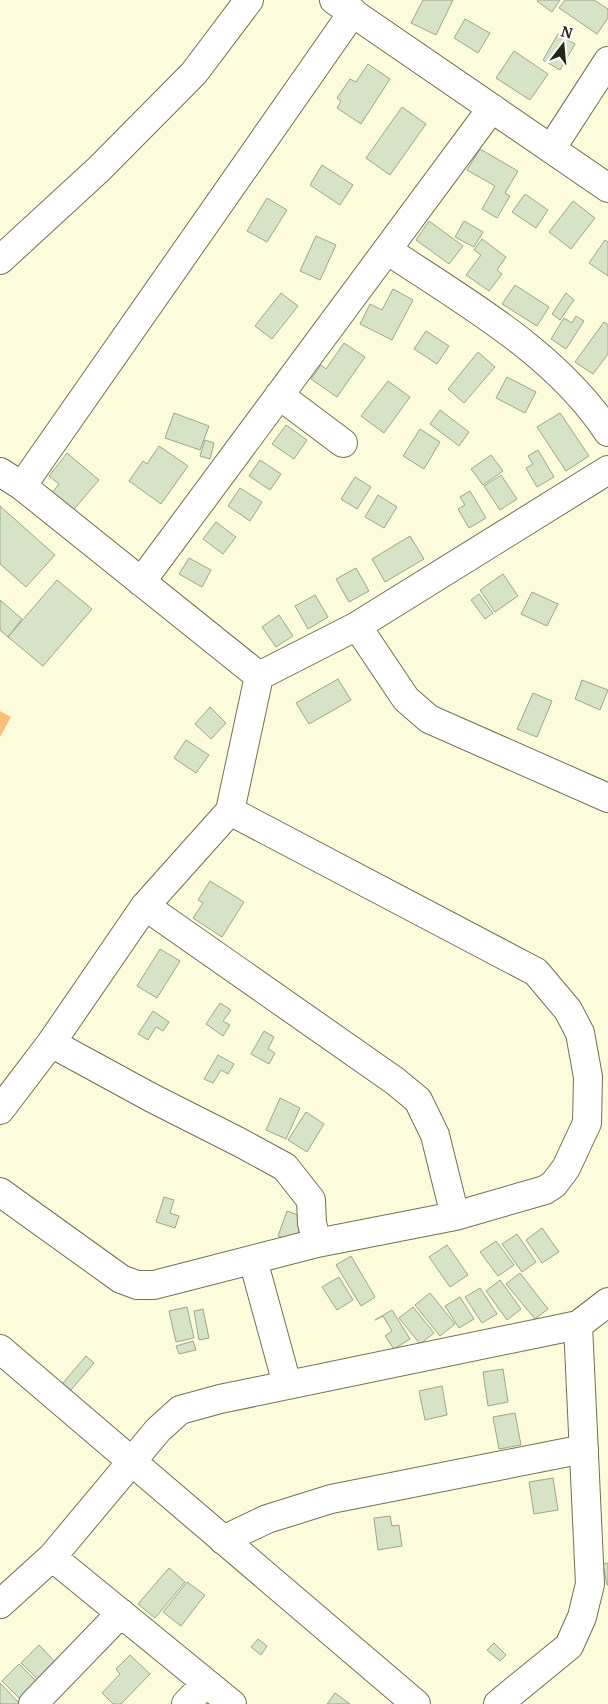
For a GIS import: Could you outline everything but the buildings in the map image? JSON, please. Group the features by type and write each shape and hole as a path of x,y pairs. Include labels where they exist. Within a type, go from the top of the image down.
{"street":[{"path":"0,260 99,169 194,73 249,0"},
{"path":"259,676 11,479 344,6 608,188"},
{"path":"551,149 608,61"},
{"path":"141,582 492,108"},
{"path":"387,250 510,333 560,376 594,410 608,432"},
{"path":"280,395 343,443"},
{"path":"259,676 357,626 608,470"},
{"path":"357,626 406,699 429,719 608,798"},
{"path":"0,1110 51,1043 145,906 230,811 259,676"},
{"path":"0,1192 121,1279 137,1285 154,1286 317,1243 455,1216 545,1190 554,1184 566,1168 587,1123 588,1077 580,1033 568,1010 536,972 230,811"},
{"path":"145,906 395,1081 418,1100 435,1135 455,1216"},
{"path":"51,1043 285,1167 311,1200 312,1223 317,1243"},
{"path":"253,1260 287,1384"},
{"path":"0,1604 52,1557 158,1430 180,1410 287,1384 578,1325 608,1302"},
{"path":"498,1704 569,1646 582,1617 590,1584 578,1325"},
{"path":"0,1349 416,1704"},
{"path":"223,1540 267,1519 331,1499 584,1449"},
{"path":"52,1557 232,1704"},
{"path":"33,1704 121,1613"},
{"path":"186,1704 206,1683"}],"shaded area":[{"path":"0,711 11,717 0,737"}]}
